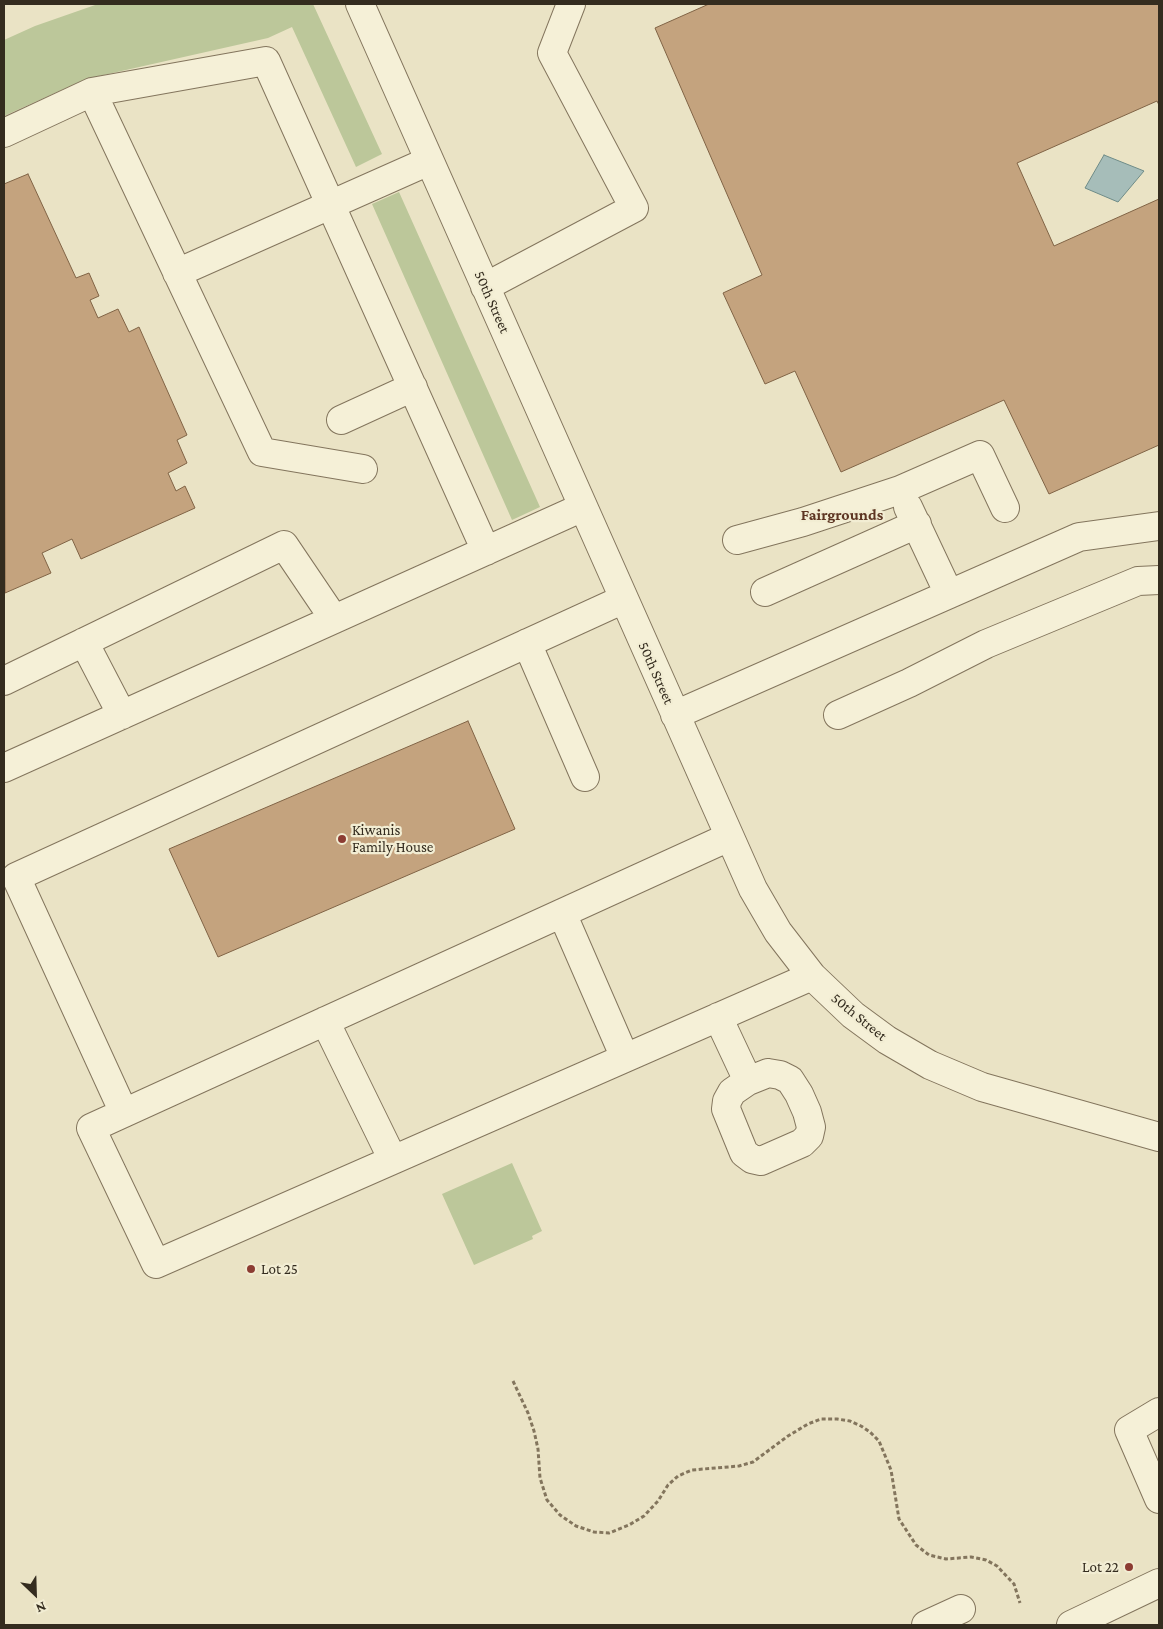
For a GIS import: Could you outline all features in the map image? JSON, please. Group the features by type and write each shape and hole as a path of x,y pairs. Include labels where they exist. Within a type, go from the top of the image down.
{"street":[{"name":"50th Street","path":"360,4 729,837 753,889 778,932 812,976 853,1015 887,1040 930,1065 982,1087 1159,1137"},
{"path":"485,286 634,208 552,53 571,4"},
{"path":"4,132 92,92 266,61 486,551"},
{"path":"92,92 262,452 363,469"},
{"path":"177,273 430,161"},
{"path":"341,420 413,387"},
{"path":"737,540 803,522 900,490 980,456 1005,508"},
{"path":"900,490 949,594"},
{"path":"4,768 583,507"},
{"path":"765,592 917,524"},
{"path":"675,714 1079,537 1159,526"},
{"path":"4,681 284,545 334,619"},
{"path":"838,714 910,683 986,644 1138,581 1159,580"},
{"path":"124,1113 16,876 624,599"},
{"path":"84,642 122,714"},
{"path":"527,643 585,777"},
{"path":"729,837 91,1128 156,1264 812,976"},
{"path":"562,913 626,1058"},
{"path":"718,1018 748,1081"},
{"path":"325,1021 393,1160"},
{"path":"1159,1412 1129,1430 1159,1499"},
{"path":"1071,1625 1159,1583"},
{"path":"926,1625 961,1609"}],"path":[{"path":"513,1380 534,1431 538,1449 540,1478 547,1500 560,1515 576,1526 594,1532 609,1533 629,1525 644,1516 668,1485 678,1476 692,1470 739,1466 753,1462 808,1424 821,1419 844,1420 870,1432 879,1441 891,1470 899,1519 916,1545 929,1555 946,1559 971,1557 986,1560 996,1566 1014,1584 1020,1603"}],"green space":[{"path":"98,4 313,4 382,154 356,167 292,27 268,38 86,79 4,116 4,40 35,26"},
{"path":"399,192 540,507 512,520 372,204"},
{"path":"512,1163 542,1231 532,1236 533,1239 474,1265 442,1194"}],"water":[{"path":"1104,155 1144,171 1118,202 1085,188"}],"building":[{"path":"709,4 1159,4 1159,105 1157,101 1017,163 1054,246 1159,199 1159,445 1049,494 1004,400 841,472 795,371 765,384 723,293 762,275 655,28"},
{"path":"28,174 76,278 89,273 99,296 90,300 98,318 118,309 129,332 139,327 187,435 177,440 187,463 168,473 176,491 185,486 195,508 81,559 72,539 42,553 51,573 5,593 4,184"},
{"name":"Kiwanis Family House","path":"468,721 515,829 218,957 169,849"}],"place":[{"name":"Kiwanis Family House","path":"342,839"},
{"name":"Lot 25","path":"251,1269"},
{"name":"Lot 22","path":"1129,1567"}],"district":[{"name":"Fairgrounds","path":"842,515"}]}
